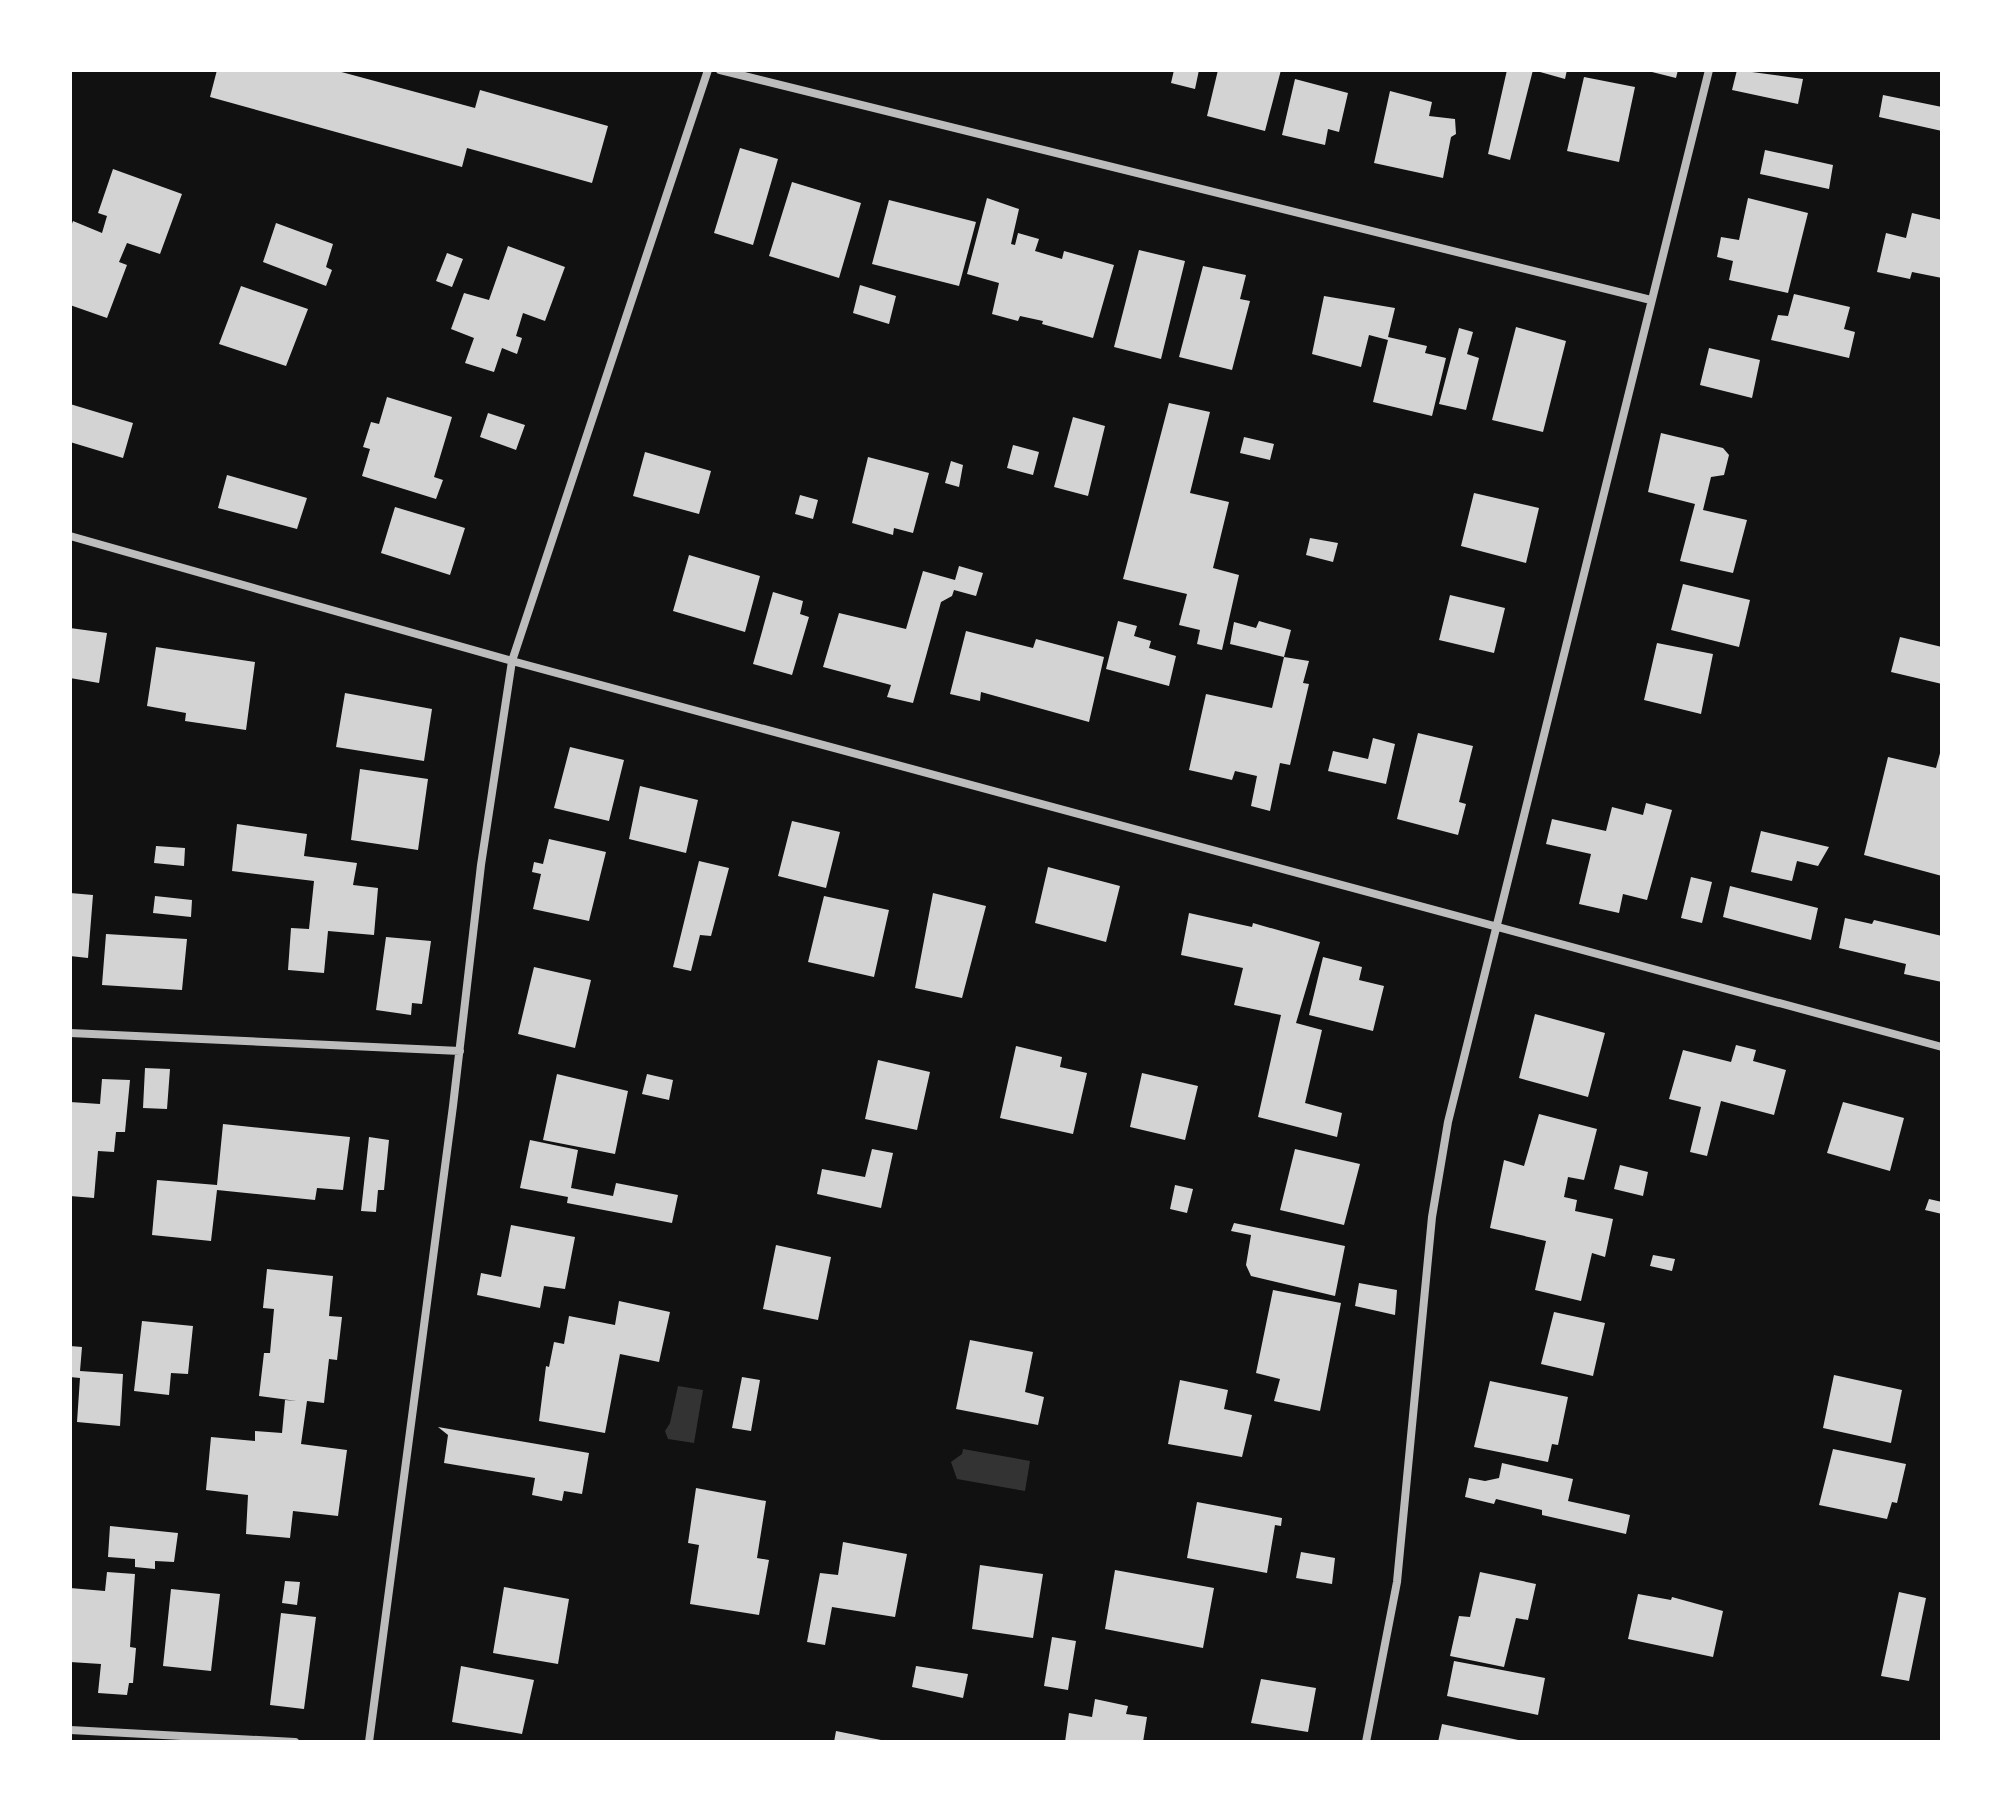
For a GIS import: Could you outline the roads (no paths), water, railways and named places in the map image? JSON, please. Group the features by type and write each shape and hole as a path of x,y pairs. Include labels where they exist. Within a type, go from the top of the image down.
{"street":[{"path":"369,1742 460,1051 481,865 512,661 708,70"},
{"path":"720,70 1651,300"},
{"path":"1366,1742 1397,1582 1432,1217 1448,1122 1709,70"},
{"path":"70,536 512,661 1942,1047"},
{"path":"70,1033 460,1051"},
{"path":"70,1730 295,1742"}]}
